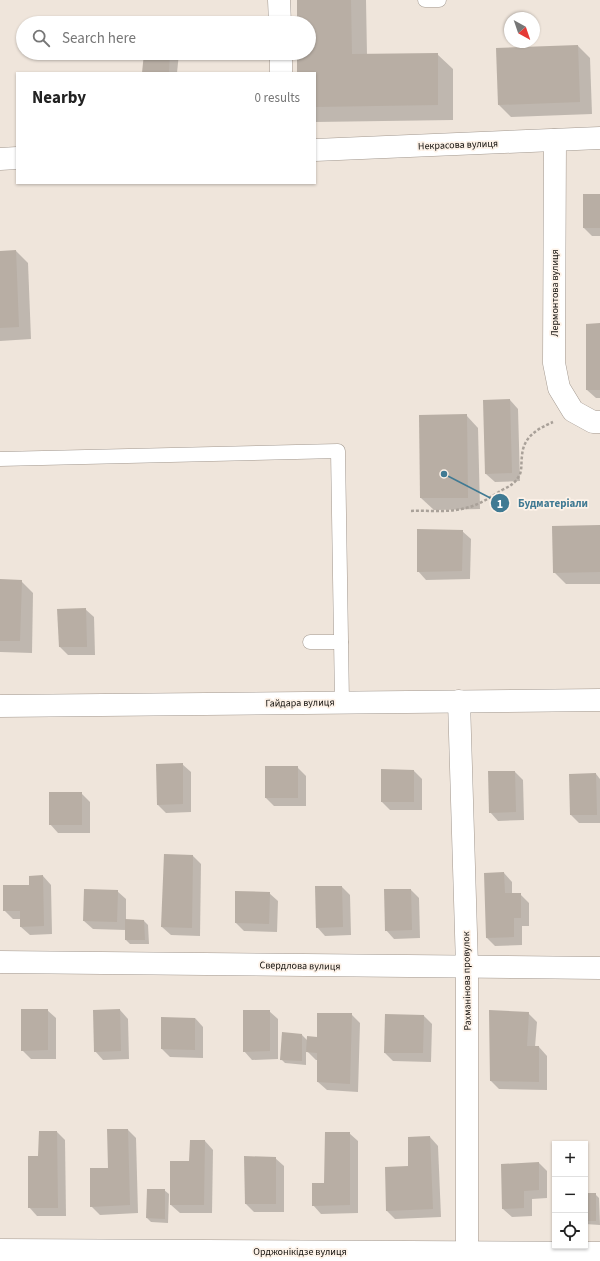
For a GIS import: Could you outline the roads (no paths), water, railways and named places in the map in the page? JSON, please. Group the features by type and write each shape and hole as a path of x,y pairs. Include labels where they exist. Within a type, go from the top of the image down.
{"street":[{"path":"279,0 280,16"},
{"path":"281,60 282,72"},
{"name":"Некрасова вулиця","path":"316,150 600,138"},
{"name":"Лермонтова вулиця","path":"555,140 554,363 559,388 573,411 591,419"},
{"path":"0,158 16,158"},
{"name":"Гайдара вулиця","path":"0,706 600,700"},
{"name":"Рахманінова провулок","path":"459,701 467,966 467,1256"},
{"name":"Свердлова вулиця","path":"0,962 600,968"},
{"name":"Орджонікідзе вулиця","path":"0,1250 467,1256 600,1253"}],"lane":[{"path":"425,0 439,0"},
{"path":"0,459 338,451 342,702"},
{"path":"310,642 341,642"}],"place":[{"name":"Будматеріали","path":"444,474"}]}
